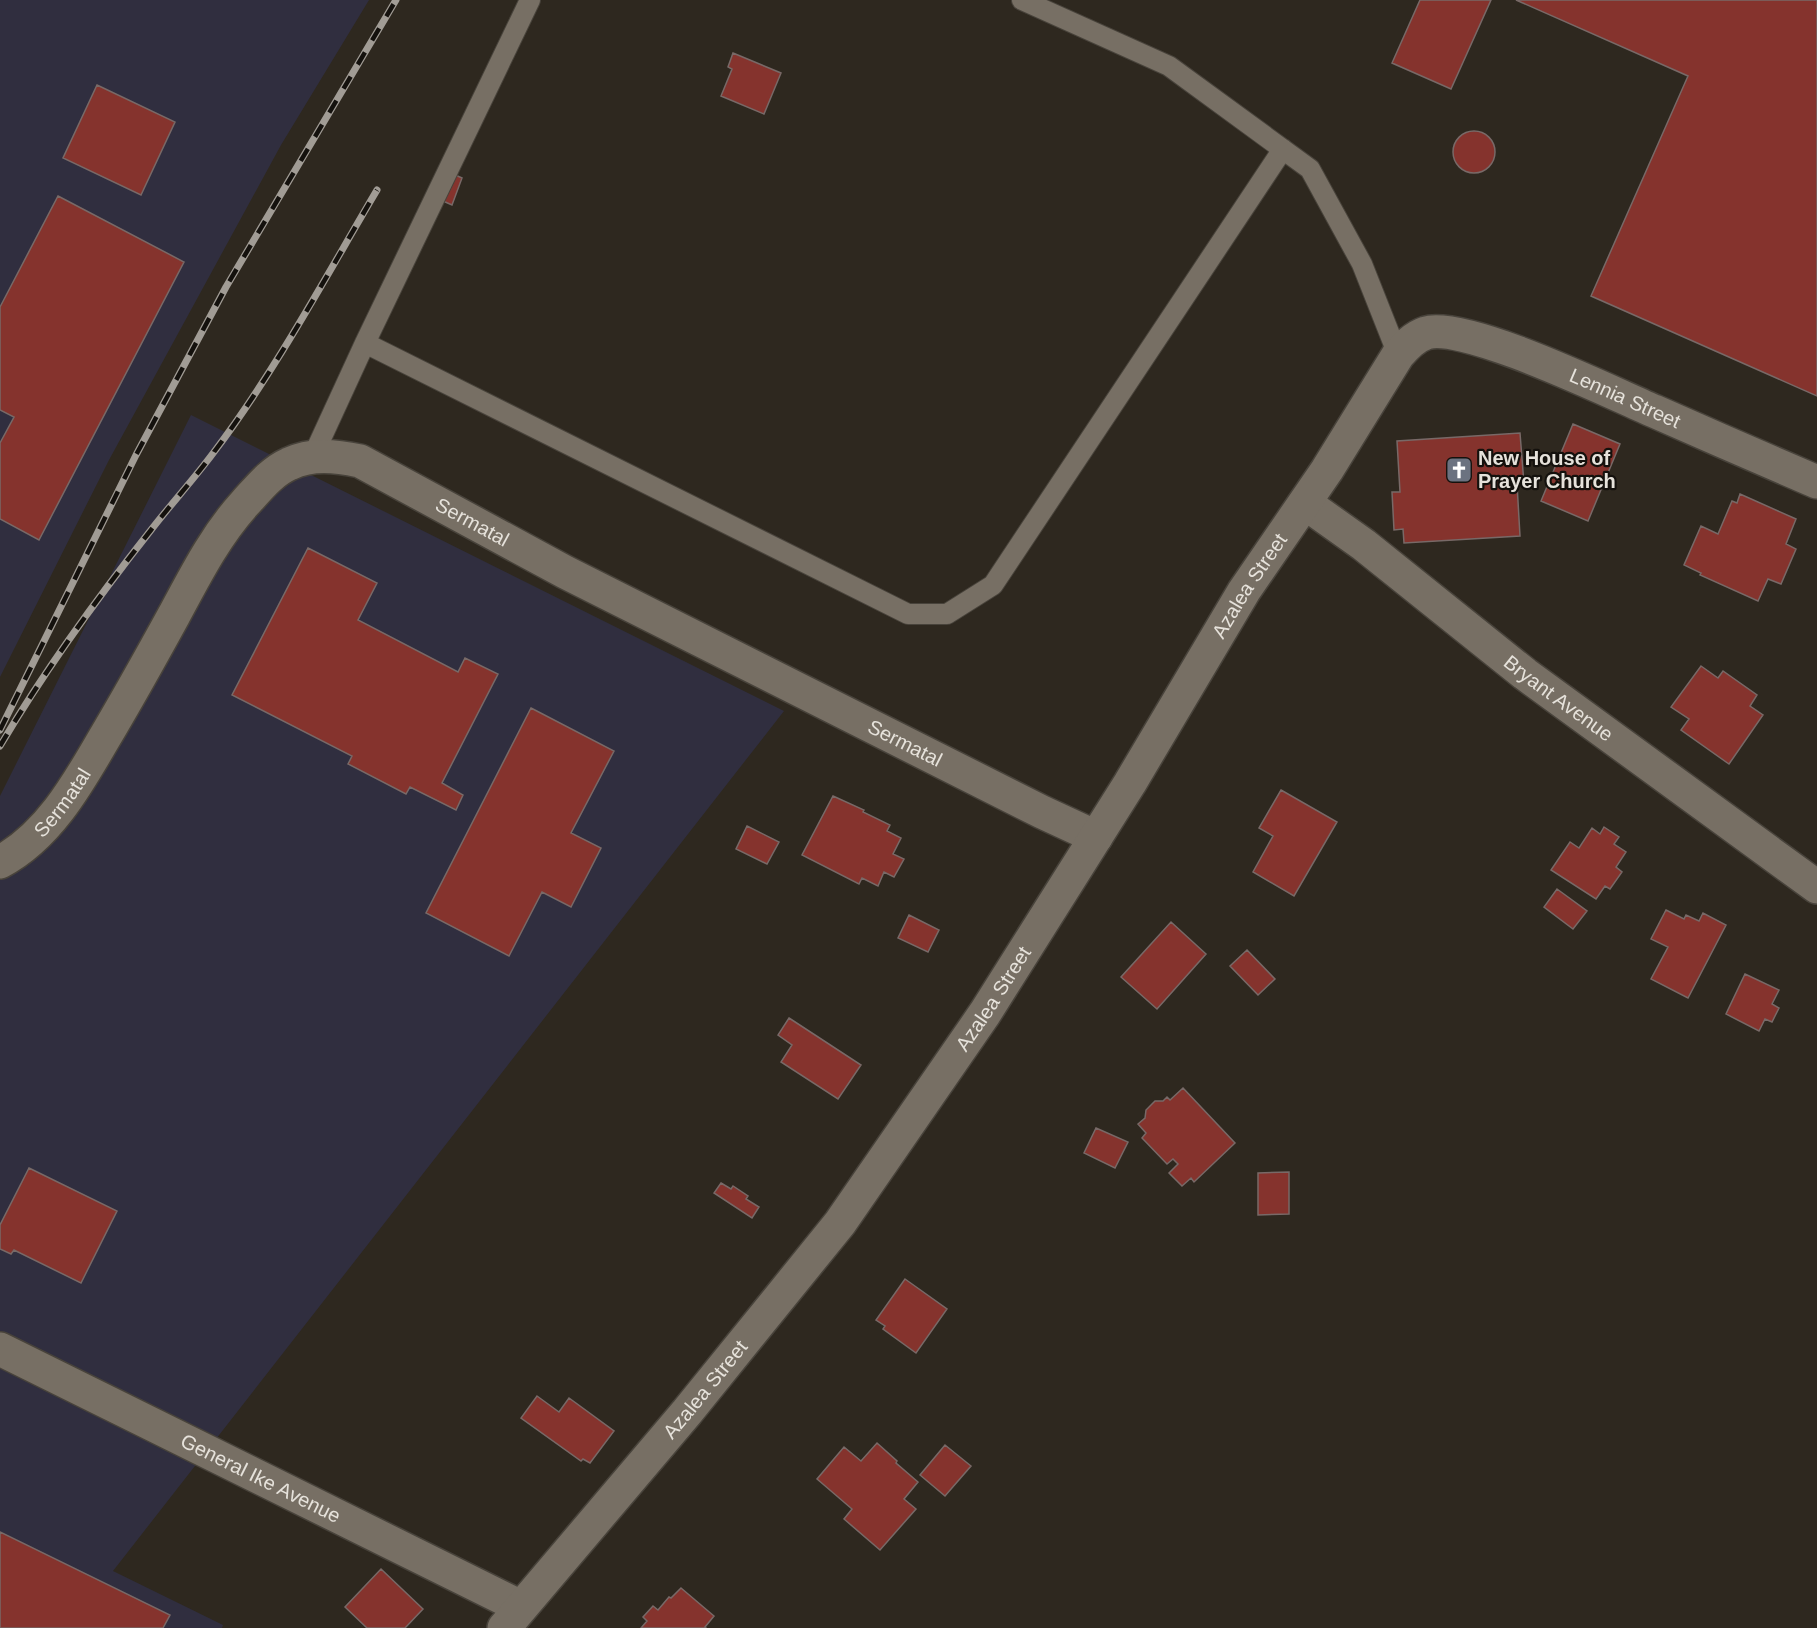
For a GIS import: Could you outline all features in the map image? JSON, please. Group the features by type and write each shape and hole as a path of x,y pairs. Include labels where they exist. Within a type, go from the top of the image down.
{"street":[{"name":"Lennia Street","path":"1427,333 1447,332 1488,342 1544,363 1817,482"},
{"name":"Azalea Street","path":"512,1618 687,1412 840,1223 985,1014 1130,783 1244,591 1328,470 1398,355 1409,342 1427,333"},
{"name":"Sermatal","path":"0,862 18,852 37,836 78,783 205,559 230,520 269,477 289,464 313,456 335,455 360,462 565,572 1096,837"},
{"name":"Bryant Avenue","path":"1305,503 1364,545 1526,674 1817,886"},
{"name":"General Ike Avenue","path":"0,1349 512,1618"}],"lane":[{"path":"313,456 530,0"},
{"path":"1022,0 1168,66 1310,169 1362,264 1398,355"},
{"path":"365,343 908,614 947,614 993,585 1283,149"}],"shaded area":[{"path":"0,0 369,0 281,145 109,460 0,677"},
{"path":"191,415 784,711 113,1571 223,1625 222,1628 0,1628 0,796"}],"building":[{"path":"1420,0 1491,0 1451,89 1392,63"},
{"path":"1516,0 1817,0 1817,396 1591,296 1688,76"},
{"path":"733,53 781,73 764,114 721,96 732,69 728,67"},
{"path":"97,85 175,122 141,195 63,158"},
{"path":"1474,131 1489,137 1495,152 1489,167 1474,173 1459,167 1453,152 1459,137"},
{"path":"453,174 462,178 452,205 443,201"},
{"path":"58,196 184,262 39,540 0,519 0,443 14,417 0,410 0,307"},
{"path":"1573,424 1620,444 1588,521 1541,501"},
{"path":"1520,433 1524,484 1517,484 1520,536 1404,543 1403,529 1394,530 1392,492 1400,492 1397,441"},
{"path":"1740,494 1796,519 1786,544 1796,549 1781,584 1768,579 1758,601 1700,575 1701,573 1684,565 1701,526 1718,534 1732,501 1737,503"},
{"path":"308,548 377,583 358,620 458,672 465,658 498,674 442,783 463,795 456,810 410,787 406,794 348,764 352,756 232,695"},
{"path":"1701,666 1718,678 1723,671 1757,695 1750,706 1763,715 1729,764 1681,730 1689,719 1671,707"},
{"path":"531,708 614,751 571,833 601,848 571,907 542,892 509,956 426,913"},
{"path":"1281,790 1337,822 1294,896 1253,872 1273,836 1259,828"},
{"path":"833,796 890,825 887,831 901,838 893,854 904,859 894,877 884,872 878,886 862,878 859,884 802,855"},
{"path":"747,826 779,842 767,864 736,849"},
{"path":"1604,827 1619,837 1614,844 1626,852 1616,867 1622,872 1610,889 1605,886 1596,899 1551,870 1570,842 1579,848 1592,828 1600,834"},
{"path":"1557,889 1587,911 1573,929 1544,907"},
{"path":"1666,910 1684,919 1686,915 1699,921 1703,913 1726,925 1688,998 1651,979 1668,947 1651,939"},
{"path":"909,915 939,930 928,952 898,938"},
{"path":"1171,922 1206,954 1157,1009 1121,977"},
{"path":"1247,950 1275,979 1258,995 1230,966"},
{"path":"1745,974 1779,990 1772,1004 1779,1008 1772,1022 1765,1019 1759,1031 1726,1014"},
{"path":"789,1018 861,1065 838,1099 781,1062 792,1045 778,1035"},
{"path":"1183,1088 1235,1143 1194,1182 1191,1178 1182,1186 1169,1173 1178,1164 1173,1159 1167,1164 1142,1138 1146,1133 1138,1124 1145,1118 1146,1110 1155,1101 1163,1101 1167,1097 1170,1100"},
{"path":"1096,1128 1128,1142 1115,1168 1084,1153"},
{"path":"29,1168 117,1211 81,1283 14,1250 11,1254 0,1249 0,1225"},
{"path":"1289,1172 1289,1214 1258,1215 1258,1173"},
{"path":"721,1183 731,1189 733,1186 748,1196 746,1199 759,1207 752,1218 714,1193"},
{"path":"905,1279 947,1309 916,1353 883,1329 885,1326 876,1320"},
{"path":"537,1396 559,1412 569,1398 614,1431 590,1463 583,1459 581,1461 521,1418"},
{"path":"877,1443 918,1482 904,1499 916,1509 880,1550 844,1519 852,1509 817,1479 844,1447 861,1461"},
{"path":"945,1445 971,1466 945,1496 920,1475"},
{"path":"0,1532 170,1615 163,1628 0,1628"},
{"path":"381,1569 423,1609 405,1628 367,1628 345,1607"},
{"path":"681,1588 714,1616 706,1628 641,1628 647,1621 643,1617 653,1606 658,1610"}],"railway":[{"path":"0,730 136,455 226,287 396,0"},
{"path":"0,746 34,691 91,609 237,421 299,323 377,190"}],"place":[{"name":"New House of Prayer Church","path":"1459,470"}]}
